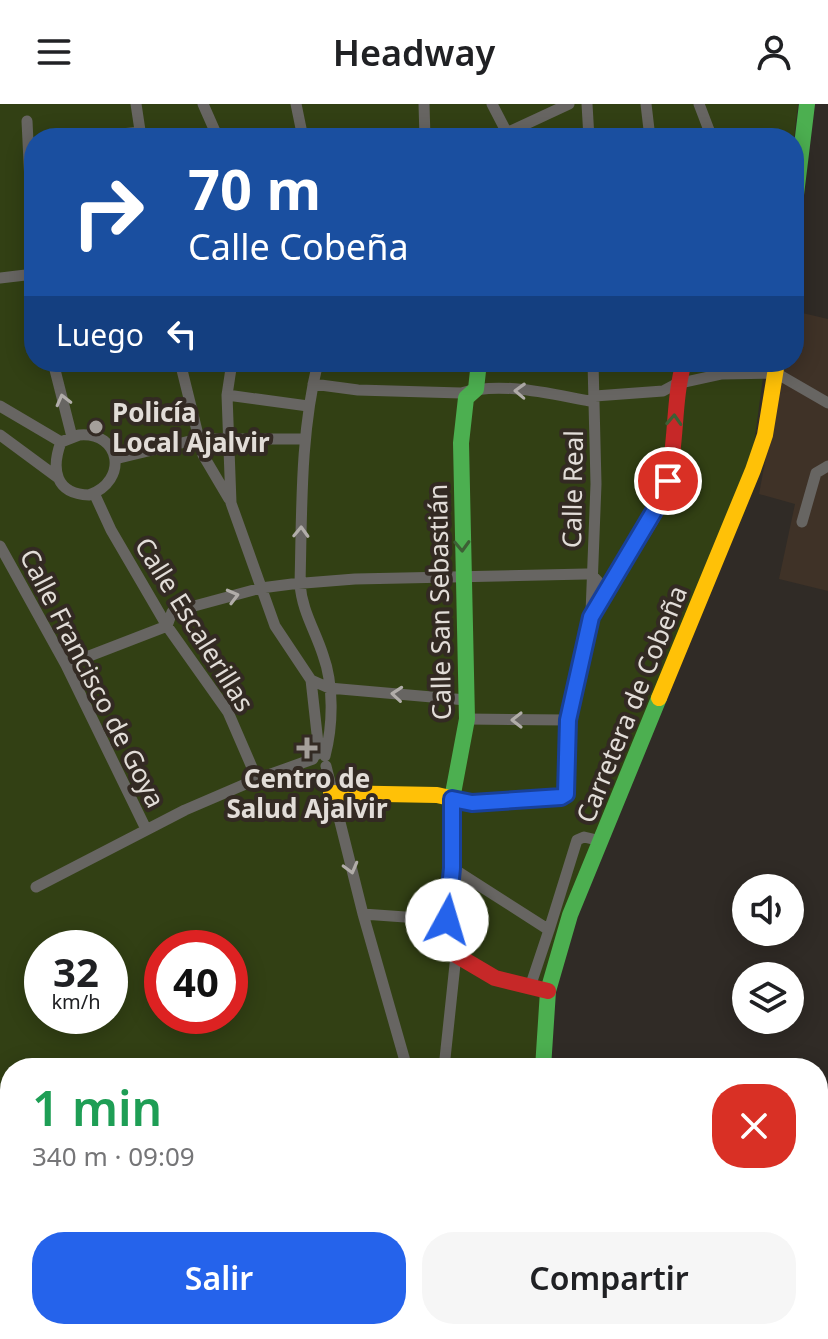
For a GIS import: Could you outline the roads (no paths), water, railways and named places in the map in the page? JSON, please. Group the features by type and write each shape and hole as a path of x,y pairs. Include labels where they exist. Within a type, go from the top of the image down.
{"street":[{"path":"136,104 140,128"},
{"path":"203,104 214,128"},
{"path":"296,104 301,128"},
{"path":"424,104 425,128"},
{"path":"492,104 500,128"},
{"path":"517,128 569,104"},
{"path":"587,104 588,128"},
{"path":"646,104 649,128"},
{"path":"699,104 708,128"},
{"path":"804,129 807,104"},
{"path":"27,121 28,128"},
{"path":"0,278 24,275"},
{"path":"55,372 67,440 55,461 57,477"},
{"path":"182,372 203,455 231,503 275,626 311,680 320,759 404,1058"},
{"path":"230,372 227,395 231,503"},
{"path":"316,372 304,439 300,584 301,604 324,656 329,688 330,733 320,759"},
{"name":"Calle San Sebastián","path":"456,955 447,920 452,868 452,799 467,719 461,443 466,398 476,389 478,372"},
{"name":"Calle Real","path":"591,617 596,484 594,372"},
{"path":"331,793 437,795 472,803 561,797 566,794 568,720 591,617 663,496 668,481 676,384 680,372"},
{"path":"313,384 358,390 447,393 476,389 534,391 590,401 595,396 663,391 676,384 740,372"},
{"name":"Carretera de Cobeña","path":"544,1058 548,991 570,915 753,470 765,435 776,372"},
{"path":"783,372 828,403"},
{"path":"227,395 308,406"},
{"path":"0,406 67,440 86,434 99,438 109,446 115,459 112,479 102,490 94,493 74,493 0,435"},
{"path":"115,459 198,439 304,439"},
{"path":"802,522 816,473 828,466"},
{"name":"Calle Escalerillas","path":"94,493 111,530 167,626 228,712 257,779"},
{"name":"Calle Francisco de Goya","path":"0,546 66,665 146,829"},
{"path":"66,665 167,626 172,612 261,588 464,576 591,574 607,591"},
{"path":"311,680 329,688 466,700"},
{"path":"467,719 568,720"},
{"path":"36,887 146,829 257,779 320,759"},
{"path":"530,987 577,840 584,837 601,841"},
{"path":"452,868 549,930"},
{"path":"363,914 447,920"},
{"path":"445,1058 456,955 478,971 495,978 548,991"}],"place":[{"name":"Policía Local Ajalvir","path":"96,427"},
{"name":"Centro de Salud Ajalvir","path":"307,748"}]}
